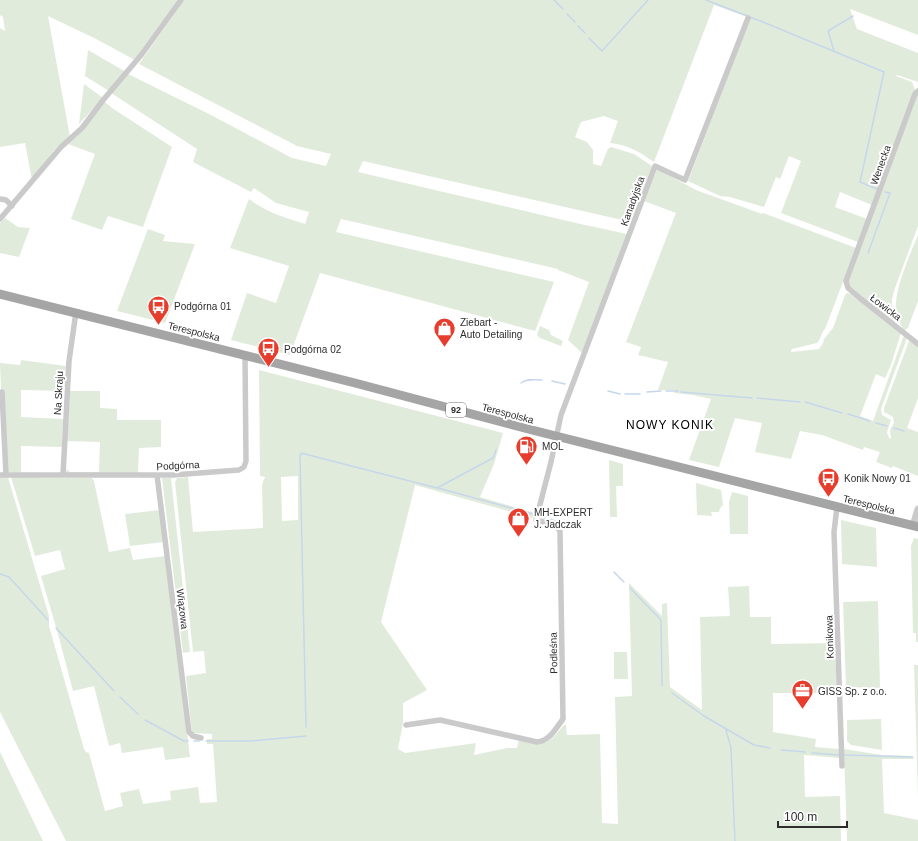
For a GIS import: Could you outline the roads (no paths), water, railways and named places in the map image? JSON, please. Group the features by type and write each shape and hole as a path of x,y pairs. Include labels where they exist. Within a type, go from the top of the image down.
{"main road":[{"name":"Terespolska","path":"0,294 76,312 556,436 915,526"}],"street":[{"path":"0,219 61,147 82,128 142,54 182,0"},
{"name":"Kanadyjska","path":"556,436 561,415 655,166 685,180 748,18"},
{"name":"Wenecka","path":"861,299 848,288 846,281 915,94 918,91"},
{"path":"0,198 6,200 12,206"},
{"name":"Łowicka","path":"861,299 918,344"},
{"name":"Na Skraju","path":"63,475 69,360 76,312"},
{"name":"Podgórna","path":"3,475 157,475 239,470 244,467 246,461 245,355"},
{"path":"2,392 3,475"},
{"name":"Podleśna","path":"406,725 440,720 542,742 550,736 563,719 560,531 555,525 536,520 556,436"},
{"name":"Wiązowa","path":"157,475 189,732 193,736 201,738"},
{"name":"Konikowa","path":"837,507 834,532 842,766"},
{"path":"915,526 918,509"}],"waterway":[{"path":"554,0 563,9"},
{"path":"589,38 602,51 648,0"},
{"path":"706,0 884,72 860,182 879,190"},
{"path":"567,14 575,22"},
{"path":"834,51 828,31 853,16"},
{"path":"578,26 585,33"},
{"path":"868,253 890,193 885,192"},
{"path":"521,383 528,380 542,380"},
{"path":"552,381 565,384"},
{"path":"608,391 620,394"},
{"path":"647,392 661,391"},
{"path":"666,391 678,391"},
{"path":"681,392 752,398"},
{"path":"625,394 640,394"},
{"path":"757,398 800,402"},
{"path":"805,402 842,413"},
{"path":"848,414 870,421"},
{"path":"876,423 887,426"},
{"path":"894,428 904,431"},
{"path":"306,727 301,453 437,488 493,458 496,450"},
{"path":"438,488 533,514"},
{"path":"541,517 560,522"},
{"path":"614,572 624,582"},
{"path":"0,574 9,577 48,620"},
{"path":"630,588 661,620 662,686"},
{"path":"56,628 114,691"},
{"path":"672,693 704,716 754,745 770,748"},
{"path":"120,697 138,714"},
{"path":"145,720 184,741 188,741"},
{"path":"726,730 731,748 735,841"},
{"path":"206,741 251,741 306,736"},
{"path":"194,741 199,741"},
{"path":"781,750 805,752"},
{"path":"812,753 839,755"},
{"path":"844,755 912,757"}],"place":[{"name":"Podgórna 01","path":"158,326"},
{"name":"Ziebart - Auto Detailing","path":"445,348"},
{"name":"Podgórna 02","path":"269,368"},
{"name":"MOL","path":"527,466"},
{"name":"Konik Nowy 01","path":"829,498"},
{"name":"MH-EXPERT J. Jadczak","path":"518,538"},
{"name":"GISS Sp. z o.o.","path":"802,710"}],"district":[{"name":"NOWY KONIK","path":"670,425"}]}
